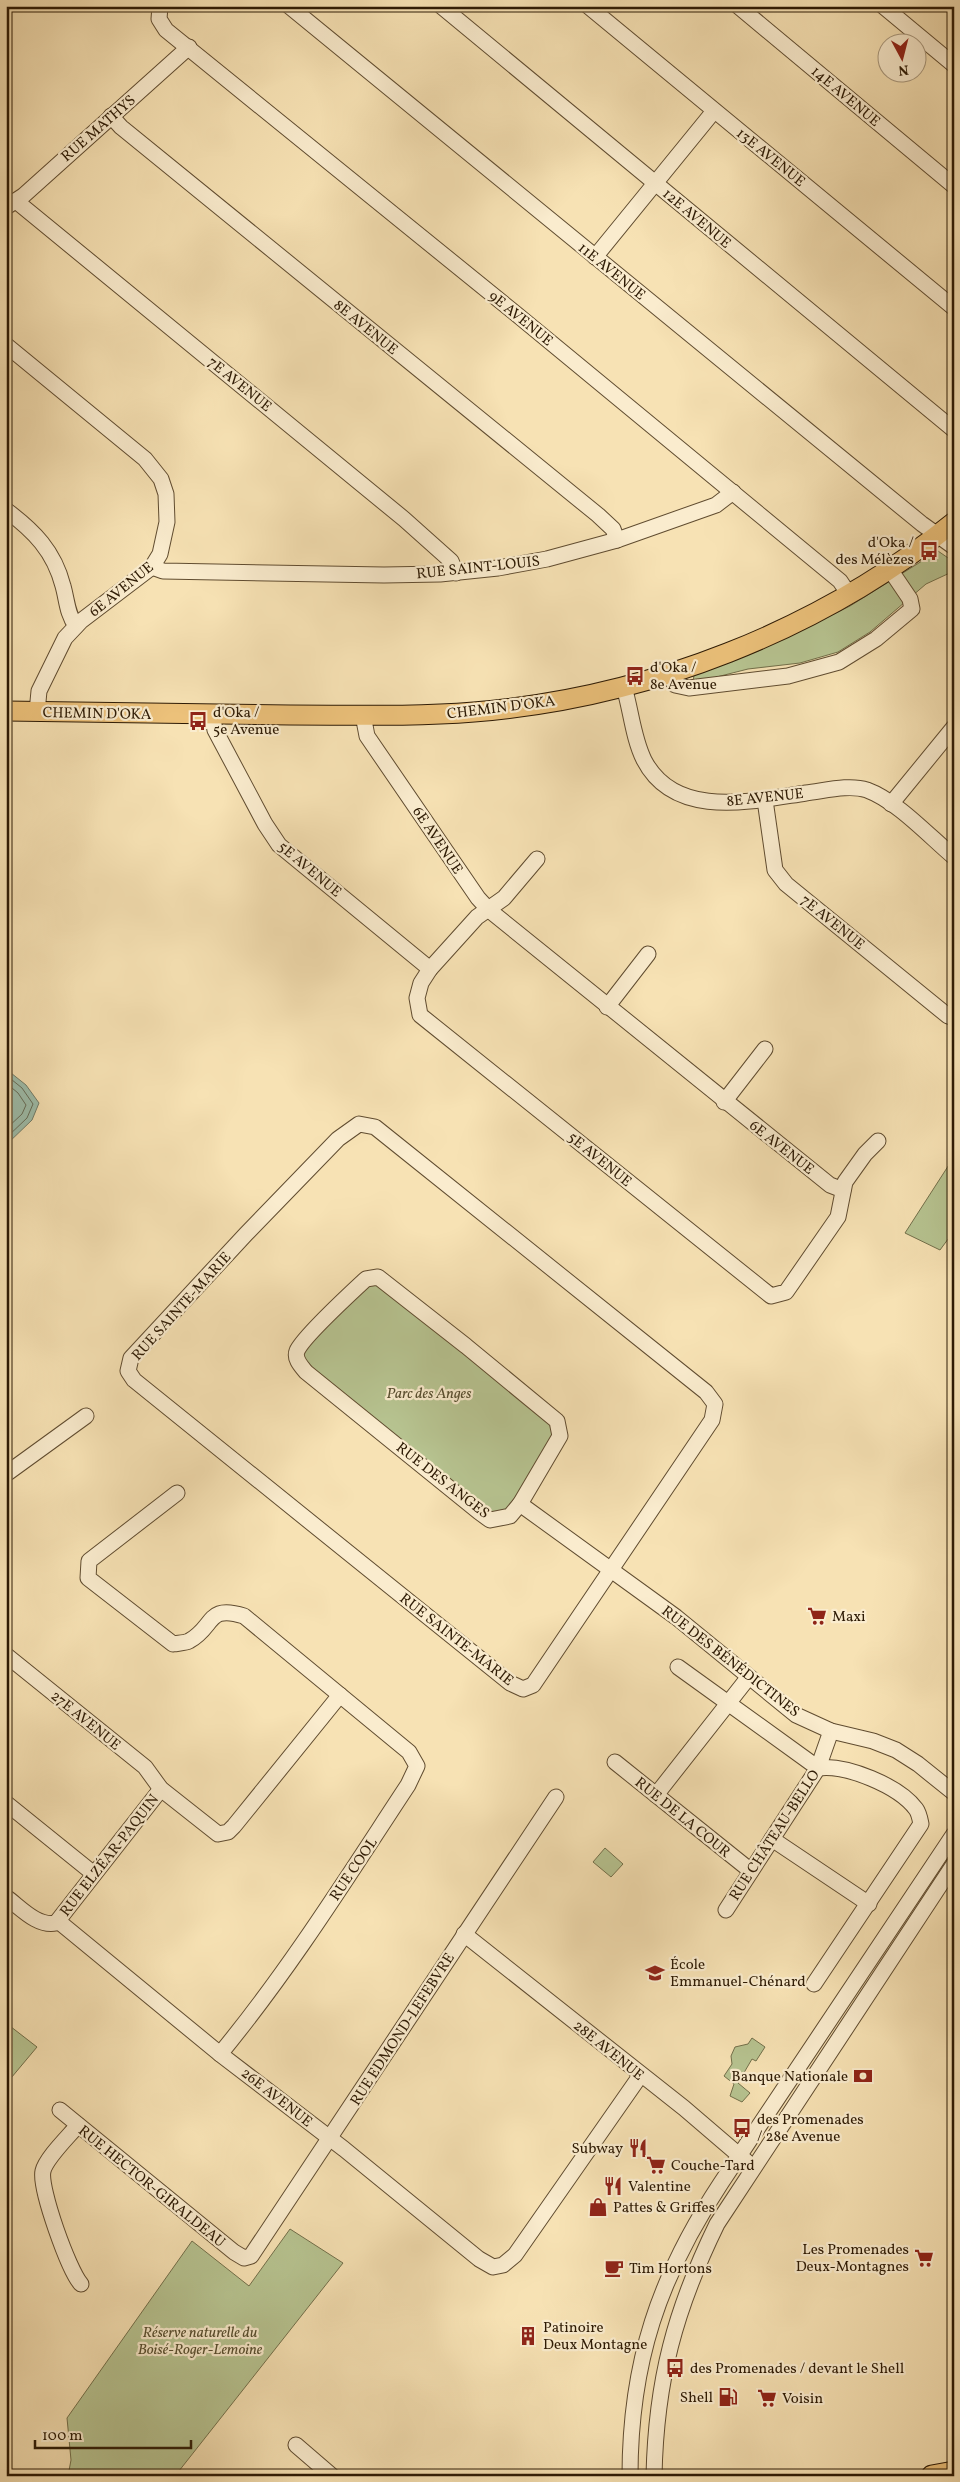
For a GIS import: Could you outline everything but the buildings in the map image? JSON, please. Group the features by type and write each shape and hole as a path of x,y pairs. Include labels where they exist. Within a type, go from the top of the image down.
{"highway":[{"path":"932,2476 954,2472"}],"main road":[{"name":"CHEMIN D'OKA","path":"6,712 363,715 475,712 529,705 624,687 668,674 758,639 848,593 889,568 954,522"}],"street":[{"name":"9E AVENUE","path":"160,6 161,24 733,492 840,581 848,593"},
{"name":"11E AVENUE","path":"289,6 595,257 954,547"},
{"name":"12E AVENUE","path":"440,6 954,430"},
{"name":"13E AVENUE","path":"588,6 954,308"},
{"name":"14E AVENUE","path":"738,6 954,186"},
{"path":"884,6 954,65"},
{"name":"RUE MATHYS","path":"11,204 188,47"},
{"path":"595,257 714,110"},
{"name":"8E AVENUE","path":"111,116 163,162 598,515 613,529 617,540"},
{"name":"7E AVENUE","path":"11,204 404,519 451,560 456,573"},
{"name":"6E AVENUE","path":"6,345 138,452 157,473 166,494 167,522 160,554 152,567 76,626 59,646 38,696 37,712"},
{"name":"RUE SAINT-LOUIS","path":"152,567 162,571 384,575 456,573 547,560 617,540 716,505 733,492"},
{"path":"7,511 34,532 51,554 62,582 70,616 76,626"},
{"path":"668,674 675,685 689,688 788,676 839,662 876,639 912,610 910,600 889,568"},
{"name":"8E AVENUE","path":"624,687 640,750 652,773 680,795 699,801 732,803 842,788 865,789 891,804 954,857"},
{"name":"5E AVENUE","path":"212,714 215,730 264,824 279,846 430,968"},
{"name":"6E AVENUE","path":"363,715 367,736 478,898 489,910 724,1102 830,1185 843,1190"},
{"path":"891,804 954,727"},
{"name":"7E AVENUE","path":"765,800 775,870 786,884 951,1017"},
{"path":"489,910 504,898 537,859"},
{"name":"5E AVENUE","path":"489,910 477,916 430,968 417,998 420,1015 771,1296 786,1292 838,1217 843,1190"},
{"path":"607,1007 648,954"},
{"path":"724,1102 765,1049"},
{"name":"RUE SAINTE-MARIE","path":"359,1124 375,1127 706,1392 715,1404 712,1420 611,1569 533,1685 524,1689 510,1683 134,1380 128,1371 132,1358 239,1241 338,1139 359,1124"},
{"path":"843,1190 860,1161 878,1140"},
{"name":"RUE DES ANGES","path":"378,1277 557,1421 560,1436 520,1504 510,1516 490,1520 306,1372 297,1360 296,1352 305,1340 366,1279 378,1277"},
{"path":"6,1474 86,1416"},
{"name":"RUE COOL","path":"177,1493 89,1561 88,1578 173,1644 189,1641 219,1613 230,1611 244,1616 414,1756 417,1771 278,1980 220,2054"},
{"name":"RUE DES BÉNÉDICTINES","path":"520,1504 676,1618 796,1715 831,1731 873,1741 896,1750 918,1764 954,1793"},
{"name":"27E AVENUE","path":"6,1655 145,1767 156,1779 161,1789 215,1833 221,1834 228,1832 340,1695"},
{"path":"678,1667 818,1768 837,1768 883,1784 916,1809 919,1815 921,1824 917,1831 897,1858 869,1904 814,1984"},
{"path":"656,1795 748,1678"},
{"name":"RUE CHÂTEAU-BELLO","path":"726,1910 818,1768 831,1731"},
{"name":"RUE DE LA COUR","path":"615,1762 752,1871"},
{"name":"RUE ELZÉAR-PAQUIN","path":"58,1921 161,1789"},
{"name":"RUE EDMOND-LEFEBVRE","path":"247,2258 254,2253 556,1797"},
{"path":"6,1803 94,1874"},
{"path":"630,2476 632,2419 642,2355 662,2292 689,2232 954,1834"},
{"path":"772,1839 869,1904"},
{"path":"654,2476 662,2377 679,2312 695,2270 717,2224 954,1864"},
{"path":"6,1897 39,1921 51,1924 58,1921"},
{"name":"26E AVENUE","path":"58,1921 220,2054 330,2138 489,2266 499,2267 508,2262 520,2248 640,2076"},
{"name":"28E AVENUE","path":"464,1934 754,2168"},
{"name":"RUE HECTOR-GIRALDEAU","path":"60,2110 234,2252 247,2258"},
{"path":"78,2125 48,2162 42,2177 68,2264 81,2284"},
{"path":"296,2445 332,2476"}],"green space":[{"path":"938,551 954,562 954,571 926,584 870,632 838,652 800,663 748,669 693,683 694,675 758,651 850,606"},
{"path":"954,1157 954,1231 940,1250 905,1233"},
{"name":"Parc des Anges","path":"378,1277 557,1421 560,1436 520,1504 490,1520 297,1360 305,1340"},
{"path":"605,1848 623,1864 611,1877 593,1862"},
{"path":"6,2023 37,2047 6,2084"},
{"path":"752,2038 765,2047 756,2061 752,2059 738,2083 750,2093 742,2102 730,2096 734,2084 724,2076 732,2064 731,2056 735,2047 748,2044"},
{"name":"Réserve naturelle du Boisé-Roger-Lemoine","path":"290,2229 343,2263 175,2476 68,2476 71,2460 67,2418 192,2241 249,2286"}],"water":[{"path":"6,1069 26,1085 39,1103 32,1120 6,1145"}],"place":[{"name":"d'Oka / des Mélèzes","path":"929,551"},
{"name":"d'Oka / 8e Avenue","path":"635,676"},
{"name":"d'Oka / 5e Avenue","path":"198,721"},
{"name":"Maxi","path":"817,1616"},
{"name":"École Emmanuel-Chénard","path":"655,1973"},
{"name":"Banque Nationale","path":"863,2076"},
{"name":"des Promenades / 28e Avenue","path":"742,2128"},
{"name":"Subway","path":"638,2148"},
{"name":"Couche-Tard","path":"656,2165"},
{"name":"Valentine","path":"613,2186"},
{"name":"Pattes & Griffes","path":"598,2207"},
{"name":"Les Promenades Deux-Montagnes","path":"924,2258"},
{"name":"Tim Hortons","path":"614,2268"},
{"name":"Patinoire Deux Montagne","path":"528,2336"},
{"name":"des Promenades / devant le Shell","path":"675,2368"},
{"name":"Shell","path":"728,2397"},
{"name":"Voisin","path":"767,2398"}]}
